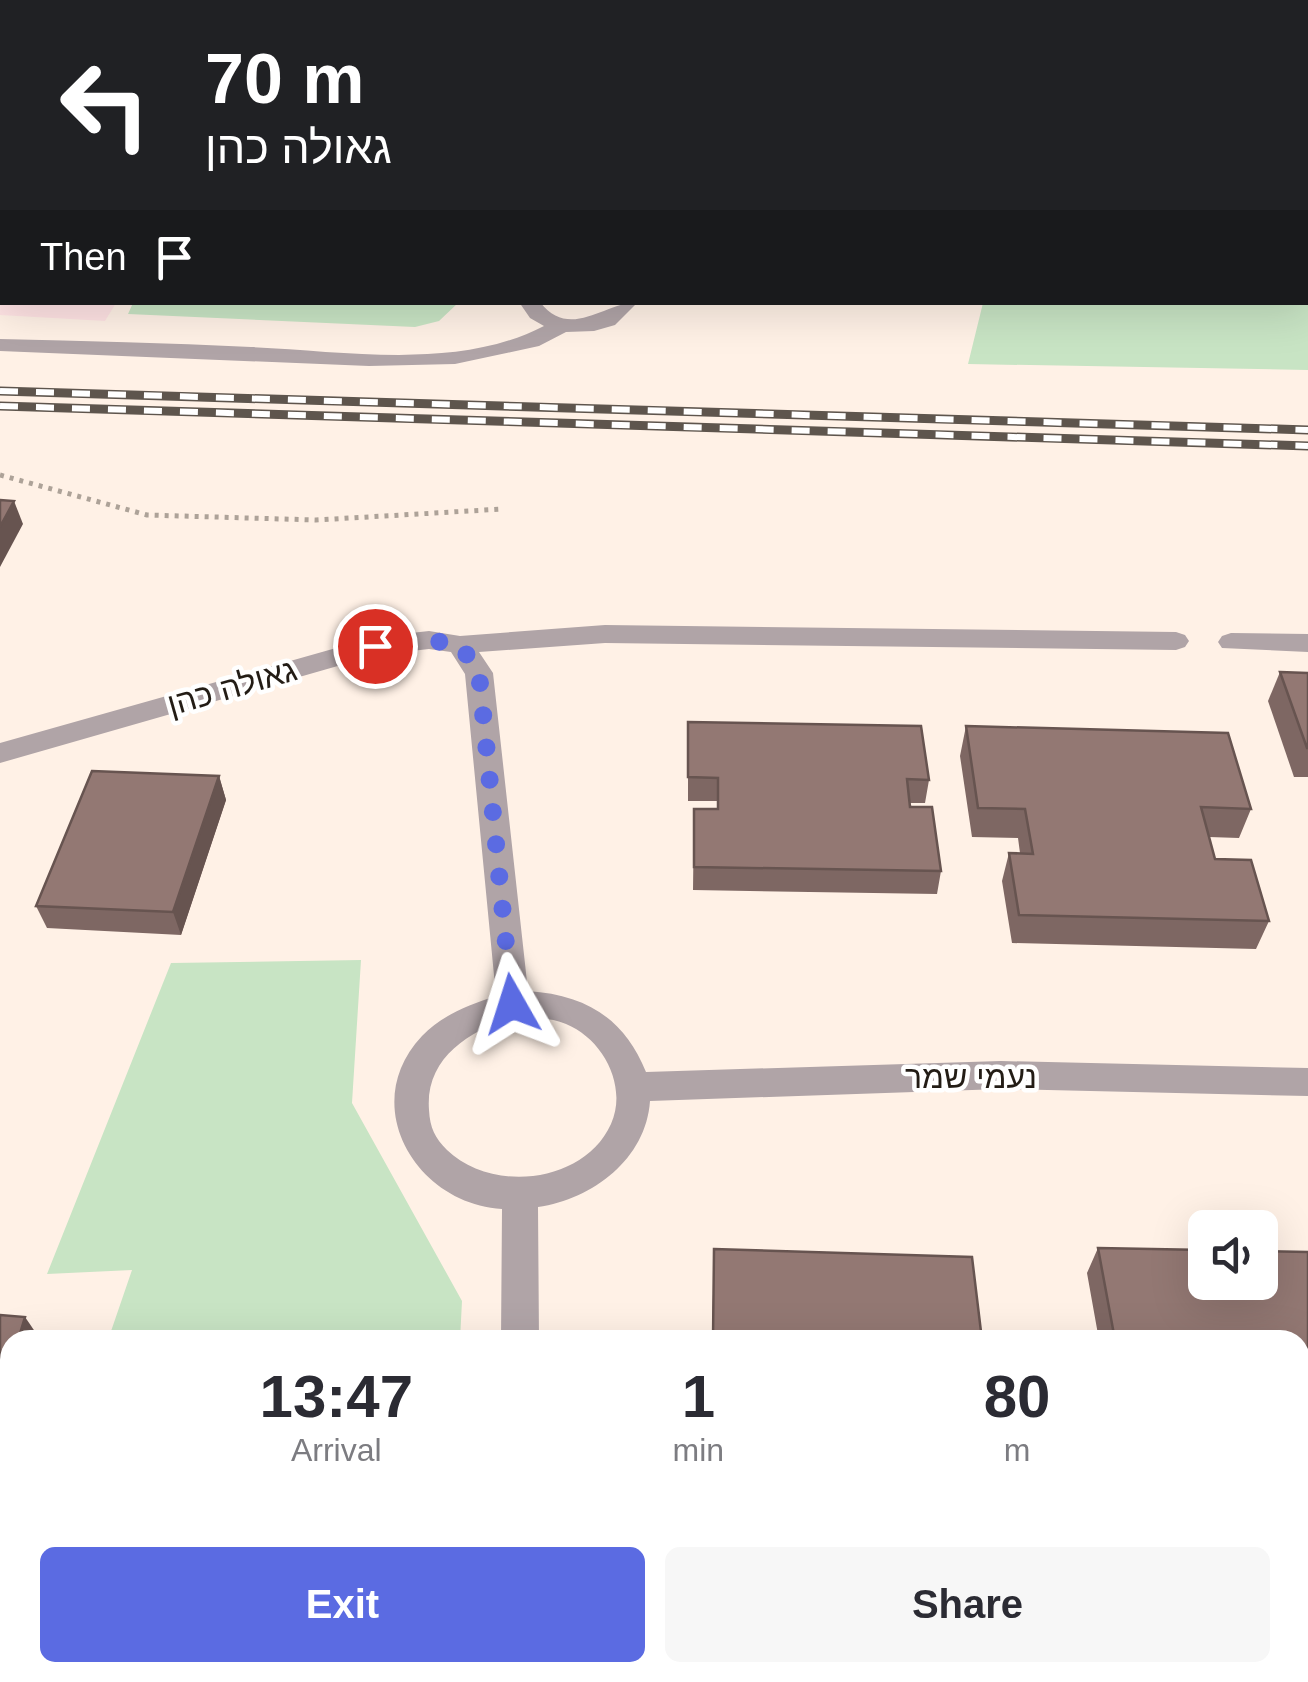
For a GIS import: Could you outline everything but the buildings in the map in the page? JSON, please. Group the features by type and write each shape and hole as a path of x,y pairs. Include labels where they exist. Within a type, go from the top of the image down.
{"street":[{"path":"531,305 536,315 563,325 610,320 622,314 626,305"},
{"path":"0,345 429,358 509,350 540,341 563,325"},
{"name":"גאולה כהן","path":"0,753 375,646 429,640 460,645 605,634 1176,641"},
{"path":"1231,642 1308,643"},
{"path":"460,645 479,673 512,1004"},
{"path":"512,1004 549,1005 594,1024 607,1033 625,1058 634,1087 631,1118 616,1147 604,1160 558,1189 520,1195 483,1190 448,1175 424,1151 411,1120 411,1088 424,1057 447,1031 477,1014 512,1004"},
{"name":"נעמי שמר","path":"634,1087 1001,1075 1308,1082"},
{"path":"520,1195 520,1330"}],"path":[{"path":"0,474 147,515 316,520 502,509"}],"shaded area":[{"path":"0,305 115,305 105,321 0,315"}],"green space":[{"path":"132,305 456,305 439,321 415,327 128,314"},
{"path":"983,305 1308,305 1308,370 968,364"},
{"path":"361,960 352,1103 462,1301 461,1330 111,1330 132,1270 47,1274 171,963"}],"railway":[{"path":"0,391 1308,430"},
{"path":"0,406 1308,446"}],"route":[{"path":"375,646 429,640 460,645 479,673 512,1004"}]}
